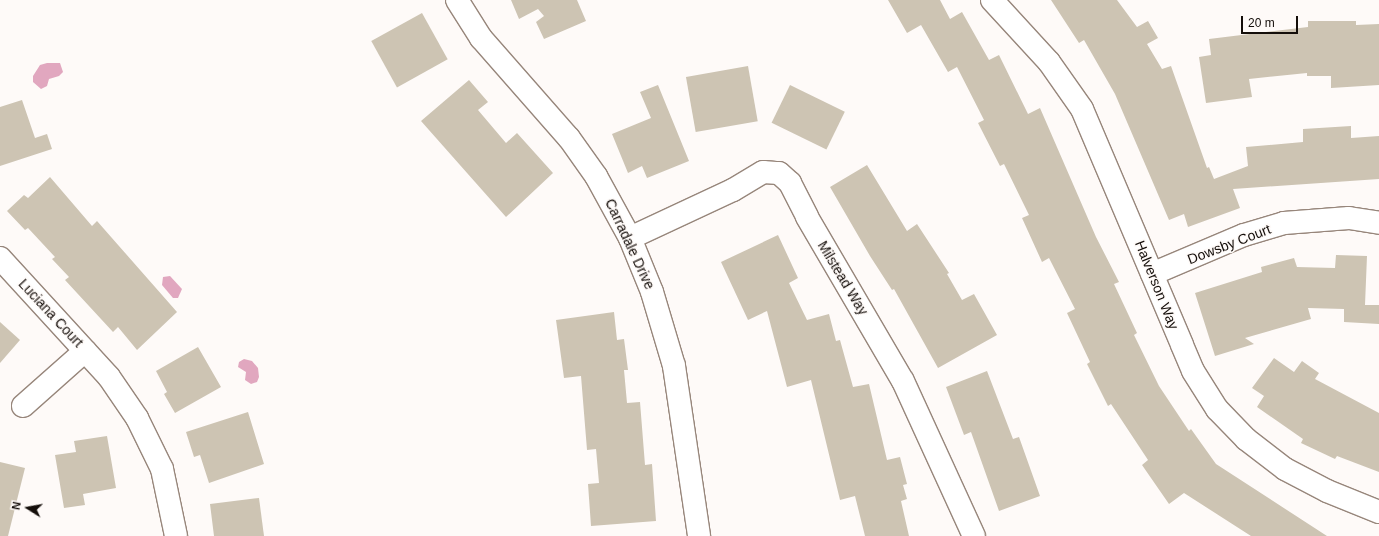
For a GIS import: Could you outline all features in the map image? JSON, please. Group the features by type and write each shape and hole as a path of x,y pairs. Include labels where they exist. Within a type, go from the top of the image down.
{"street":[{"name":"Carradale Drive","path":"457,0 481,38 569,138 604,190 630,238 652,292 674,366 699,536"},
{"name":"Halverson Way","path":"992,0 1049,62 1082,109 1182,345 1201,384 1217,408 1246,439 1305,481 1379,512"},
{"name":"Milstead Way","path":"630,238 733,190 763,172 779,173 790,183 808,217 903,381 974,536"},
{"name":"Dowsby Court","path":"1152,274 1244,235 1284,223 1335,218 1379,223"},
{"name":"Luciana Court","path":"0,258 85,350 124,397 151,441 162,469 176,536"},
{"path":"23,406 85,350"}],"shaded area":[{"path":"47,63 60,63 63,72 59,76 49,79 47,86 41,89 33,82 33,76 40,65"},
{"path":"170,276 182,289 178,298 173,298 162,285 163,277"},
{"path":"244,359 252,361 258,368 259,377 257,382 251,384 245,380 246,372 238,367 239,362"}],"building":[{"path":"511,0 577,0 586,21 544,39 536,22 544,16 538,9 519,19"},
{"path":"888,0 940,0 950,19 962,12 989,60 999,55 1028,114 1040,108 1096,237 1119,282 1114,284 1137,333 1134,335 1159,386 1189,431 1191,429 1216,464 1327,536 1251,536 1184,493 1169,504 1142,465 1148,460 1111,404 1108,406 1087,364 1090,362 1067,313 1075,309 1049,258 1042,262 1022,218 1029,215 1004,164 1000,166 978,123 984,120 957,67 948,72 921,25 907,33"},
{"path":"1051,0 1117,0 1137,27 1148,21 1158,38 1147,44 1162,69 1171,66 1207,168 1209,167 1214,179 1248,166 1246,147 1303,142 1303,129 1351,126 1351,138 1379,136 1379,179 1233,189 1240,208 1188,227 1184,214 1169,220 1115,94 1084,40 1079,43"},
{"path":"422,13 448,59 397,87 371,41"},
{"path":"1308,21 1356,21 1356,25 1379,24 1379,85 1331,88 1331,76 1307,76 1307,73 1249,79 1252,97 1206,103 1199,57 1211,55 1209,39 1308,27"},
{"path":"748,66 758,121 696,132 686,77"},
{"path":"469,80 488,102 478,110 506,143 517,133 553,173 506,217 421,121"},
{"path":"658,85 689,161 647,178 642,166 628,173 612,134 651,118 640,92"},
{"path":"790,85 845,112 826,149 772,123"},
{"path":"22,100 35,138 47,134 52,149 0,166 0,107"},
{"path":"867,165 907,231 917,224 949,273 947,274 962,300 974,294 997,335 938,368 894,289 892,290 870,256 830,187"},
{"path":"50,177 92,226 97,221 177,312 137,350 118,327 113,332 65,280 69,277 52,259 55,257 28,228 25,230 7,211 24,195 28,198"},
{"path":"778,235 798,278 789,283 807,320 829,314 836,341 840,340 853,387 869,384 887,460 900,457 907,484 903,485 907,499 901,501 909,536 865,536 855,496 840,500 811,380 787,387 767,311 748,320 721,262"},
{"path":"1336,255 1367,256 1365,305 1379,305 1379,324 1344,322 1344,309 1308,308 1311,319 1245,338 1254,344 1215,356 1195,293 1262,272 1261,267 1294,258 1297,267 1335,268"},
{"path":"614,312 617,340 624,339 628,370 624,370 627,403 640,402 645,465 652,464 656,521 591,526 588,484 599,483 596,449 587,450 581,376 564,378 556,320"},
{"path":"0,322 20,340 0,363"},
{"path":"198,347 221,387 175,413 164,394 167,392 156,371"},
{"path":"1274,358 1294,372 1302,361 1319,373 1315,379 1379,413 1379,472 1337,456 1335,459 1301,443 1303,439 1257,407 1264,396 1252,388"},
{"path":"987,371 1013,439 1019,437 1040,496 999,511 971,432 964,435 946,387"},
{"path":"248,412 264,464 209,483 200,455 194,457 186,432"},
{"path":"107,436 116,488 83,494 85,505 64,508 55,455 76,452 74,441"},
{"path":"0,462 25,468 8,536 0,536"},
{"path":"259,498 264,536 214,536 210,504"}]}
